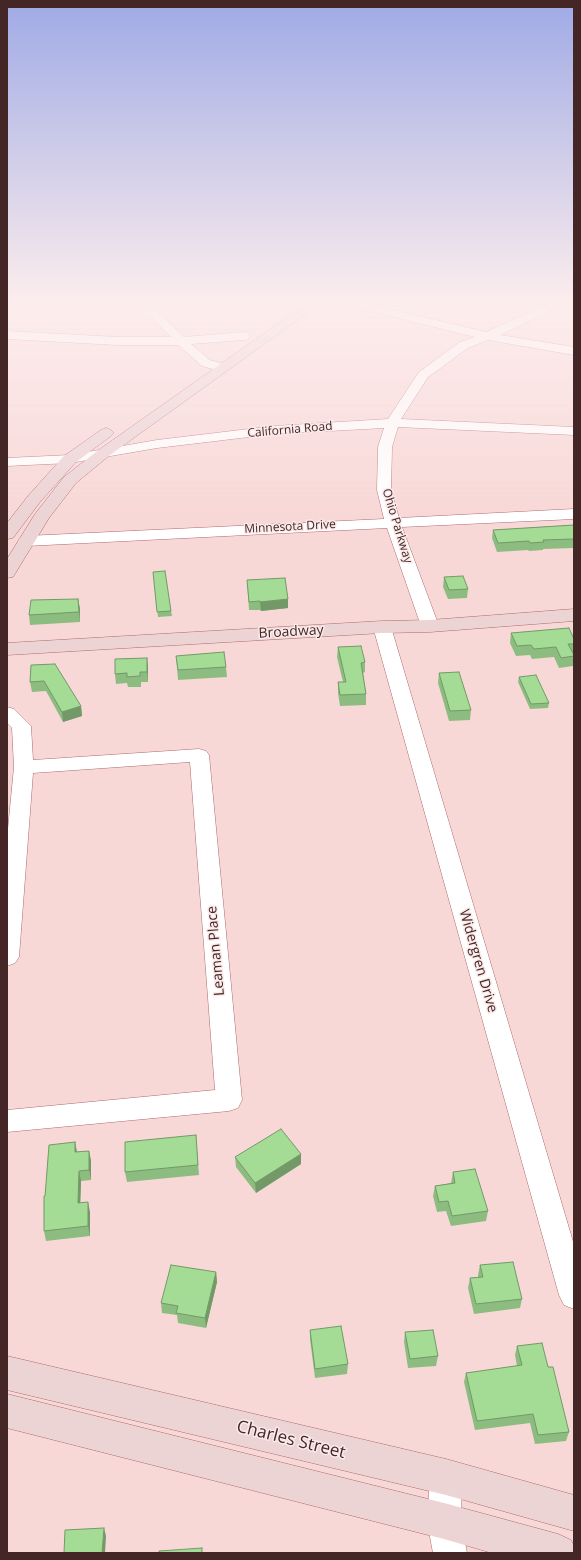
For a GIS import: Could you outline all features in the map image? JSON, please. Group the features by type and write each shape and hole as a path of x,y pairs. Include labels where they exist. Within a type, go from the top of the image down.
{"street":[{"path":"7,573 26,541 58,494 70,480 105,452 215,374"},
{"name":"Ohio Parkway","path":"426,374 392,423 385,447 384,490 393,522 430,626"},
{"name":"California Road","path":"7,462 70,459 105,452 274,430 392,423 574,431"},
{"path":"7,534 34,499 70,459 115,427"},
{"name":"Minnesota Drive","path":"7,542 574,514"},
{"name":"Broadway","path":"7,649 382,627 430,626 574,615"},
{"name":"Widergren Drive","path":"382,627 574,1295"},
{"path":"7,713 21,726 24,767 7,957"},
{"name":"Leaman Place","path":"7,1121 229,1100 199,755 24,767"},
{"name":"Charles Street","path":"7,1373 446,1477 574,1513"},
{"path":"7,1411 447,1537 558,1553"},
{"path":"446,1477 447,1537"}],"building":[{"path":"574,525 574,539 543,540 544,542 530,543 529,541 498,543 493,530"},
{"path":"165,571 171,611 157,612 153,572"},
{"path":"463,576 468,589 449,590 444,577"},
{"path":"285,578 288,599 249,602 247,580"},
{"path":"78,599 79,612 29,615 31,600"},
{"path":"569,628 574,639 574,644 568,644 574,656 561,658 556,647 534,649 531,645 517,646 511,633"},
{"path":"361,646 365,662 361,663 366,694 340,695 338,682 346,682 338,647"},
{"path":"224,652 226,667 178,670 176,656"},
{"path":"147,658 147,672 140,672 140,676 127,677 127,673 115,674 115,659"},
{"path":"55,664 81,706 62,712 44,681 30,682 31,665"},
{"path":"459,672 471,710 450,711 439,673"},
{"path":"536,675 549,703 531,704 519,677"},
{"path":"281,1129 301,1154 255,1183 235,1157"},
{"path":"196,1135 198,1165 125,1172 125,1142"},
{"path":"75,1142 75,1152 89,1151 89,1170 79,1171 78,1203 88,1202 88,1226 44,1231 44,1196 49,1145"},
{"path":"475,1169 488,1211 452,1216 448,1201 439,1202 435,1186 455,1183 453,1172"},
{"path":"513,1262 522,1299 476,1304 470,1278 483,1277 480,1265"},
{"path":"171,1265 216,1272 205,1318 176,1313 178,1306 161,1303"},
{"path":"341,1326 348,1364 315,1369 310,1330"},
{"path":"433,1330 438,1356 410,1359 405,1332"},
{"path":"542,1343 548,1367 553,1367 569,1432 538,1435 533,1414 477,1421 466,1373 522,1365 517,1346"},
{"path":"104,1528 102,1553 64,1553 65,1530"},
{"path":"202,1548 202,1553 159,1553 159,1551"}]}
